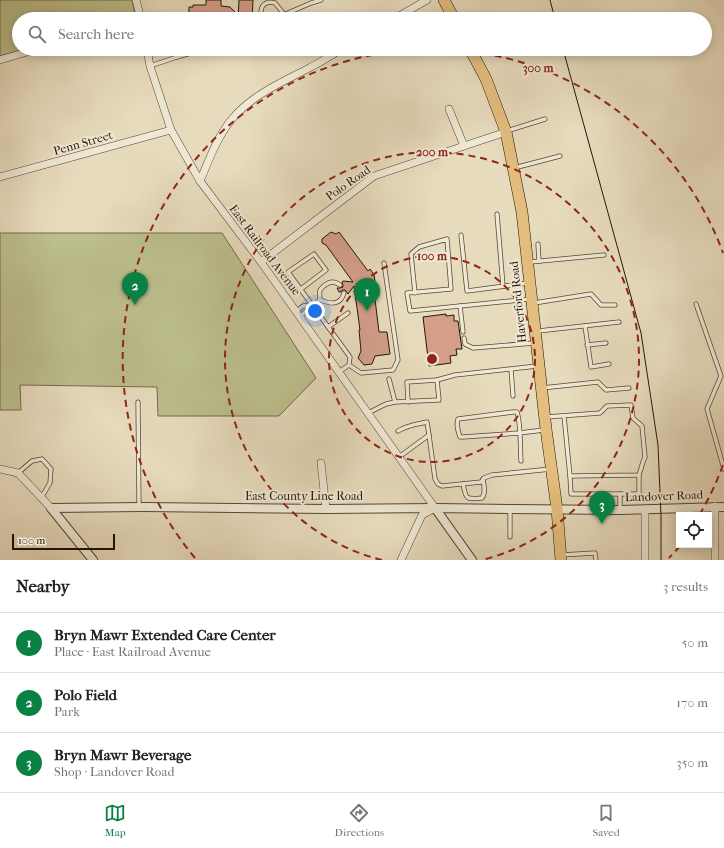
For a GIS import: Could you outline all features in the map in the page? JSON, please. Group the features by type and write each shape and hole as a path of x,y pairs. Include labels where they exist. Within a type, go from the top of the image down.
{"main road":[{"path":"444,0 450,12"},
{"name":"Haverford Road","path":"474,56 486,79 506,132 522,212 541,388 557,509 561,557"}],"street":[{"path":"136,0 139,12"},
{"path":"406,12 427,0"},
{"path":"0,60 13,56"},
{"name":"East Railroad Avenue","path":"148,56 150,66 171,130 200,181 261,262 435,508"},
{"path":"200,181 222,132 232,119 248,103 260,94 330,56"},
{"path":"450,109 464,146"},
{"name":"Penn Street","path":"0,177 171,130"},
{"name":"Polo Road","path":"261,262 374,176 506,132"},
{"path":"321,462 326,509"},
{"path":"0,470 18,473 51,508 93,560"},
{"path":"715,506 715,560"},
{"name":"Landover Road","path":"557,509 620,510 715,506 724,507"},
{"name":"East County Line Road","path":"51,508 557,509"},
{"path":"401,560 422,515 435,508 472,560"},
{"path":"645,509 645,560"}],"lane":[{"path":"289,12 321,0"},
{"path":"260,12 260,10 264,4 272,2 275,3 282,12"},
{"path":"150,66 181,56"},
{"path":"506,132 545,119"},
{"path":"513,168 560,156"},
{"path":"497,214 503,286"},
{"path":"461,235 466,291 529,283"},
{"path":"415,293 411,254 419,247 446,239 451,290 407,294 410,310 531,301 591,294 602,305 615,305"},
{"path":"538,244 539,262"},
{"path":"301,289 326,270 314,254 288,272 350,356 349,365 339,373"},
{"path":"527,263 604,255"},
{"path":"349,365 361,373 393,370 398,360 384,263"},
{"path":"320,300 319,292 326,284 336,282 340,285"},
{"path":"320,300 329,303 336,303 341,299 344,293"},
{"path":"298,314 307,311 312,305 320,300"},
{"path":"696,304 721,376 707,409 724,469"},
{"path":"298,314 304,306 312,305"},
{"path":"460,306 463,332"},
{"path":"328,326 348,314"},
{"path":"535,332 619,322"},
{"path":"585,326 591,367 609,364"},
{"path":"464,338 465,344 473,348 536,343"},
{"path":"588,345 606,343"},
{"path":"408,402 407,382 437,380 455,375 539,366"},
{"path":"511,369 513,396"},
{"path":"389,379 395,402"},
{"path":"368,413 386,404 395,402 439,400 437,380"},
{"path":"541,388 598,382 606,390 629,388"},
{"path":"138,402 139,507"},
{"path":"545,418 564,416 600,413 608,406 632,405 633,418 642,426 646,457 638,475 639,494 571,494 564,416"},
{"path":"521,461 519,433 518,416 517,412 458,419 456,423 460,437 462,438 519,433 546,429"},
{"path":"398,431 403,427 427,422 435,479 438,484 442,486 480,482 492,475 551,469"},
{"path":"399,457 402,453 429,435"},
{"path":"18,473 32,461 42,459 51,469 50,483 41,498"},
{"path":"570,476 638,475"},
{"path":"463,484 467,498 482,498 485,493 483,480"},
{"path":"620,494 620,510"},
{"path":"510,509 510,536"},
{"path":"561,557 595,553 596,560"}],"green space":[{"path":"0,0 132,0 135,12 12,12 12,53 0,56"},
{"path":"0,233 222,233 316,378 279,416 158,416 157,387 20,385 21,410 0,410"}],"building":[{"path":"206,0 221,0 221,6 230,7 235,12 189,12 189,7 193,7 193,5 206,5"},
{"path":"239,0 253,0 252,12 238,12"},
{"path":"331,232 336,234 339,232 368,271 370,269 374,275 375,282 373,283 379,332 387,332 390,354 375,356 372,364 364,365 358,358 361,351 360,330 354,286 348,294 345,290 339,292 337,288 343,287 343,281 353,282 326,245 322,243 322,239"},
{"path":"446,314 446,316 454,315 454,321 458,321 462,349 456,349 457,355 450,356 451,363 429,366 423,317"}],"tram line":[{"path":"550,0 553,12"},
{"path":"565,56 641,333 658,445 661,560"}],"place":[{"name":"Polo Field","path":"135,305"},
{"name":"Bryn Mawr Extended Care Center","path":"367,311"},
{"name":"Bryn Mawr Beverage","path":"602,524"}]}
